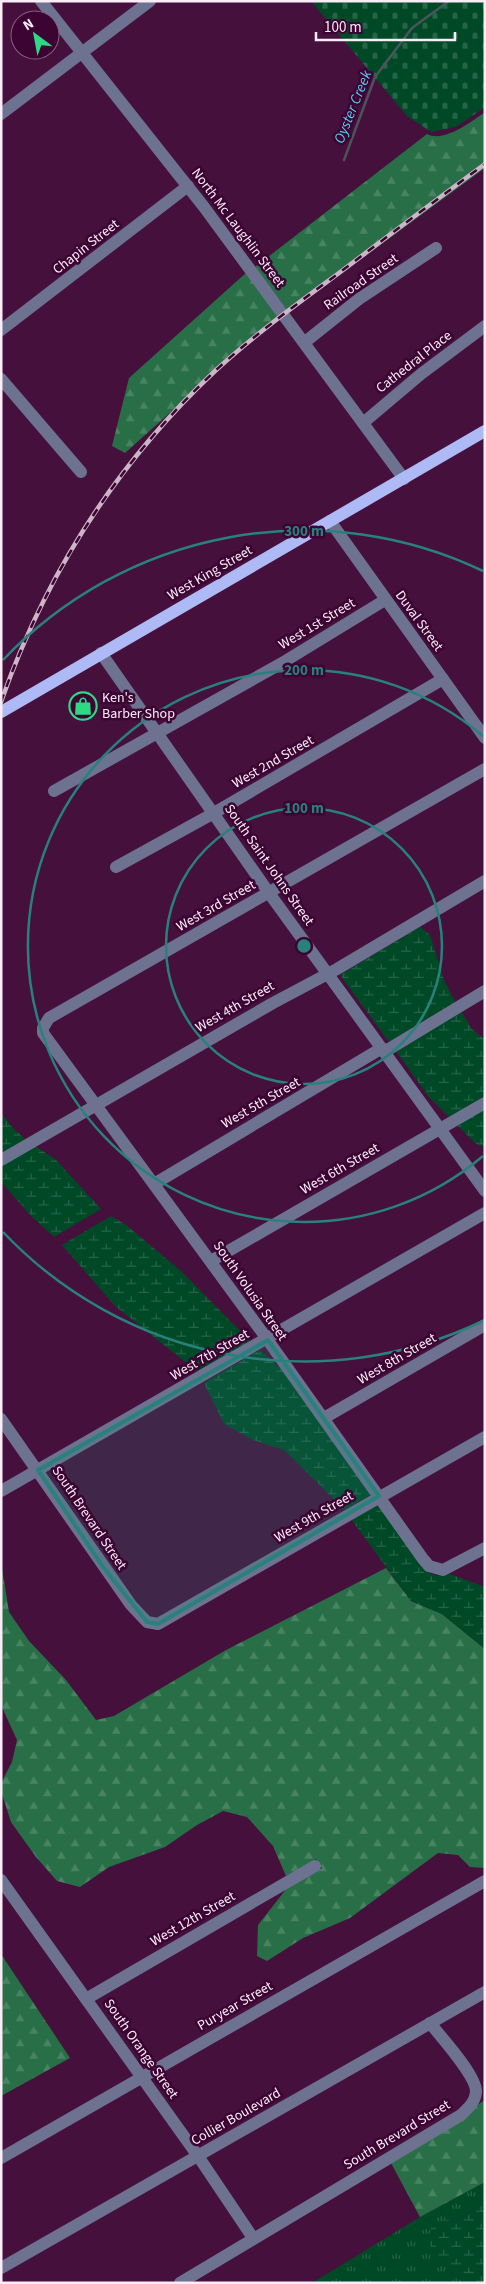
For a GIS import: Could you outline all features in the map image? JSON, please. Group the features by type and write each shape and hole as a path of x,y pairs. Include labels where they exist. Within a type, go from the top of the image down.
{"main road":[{"name":"West King Street","path":"1,712 404,480 485,431"}],"street":[{"name":"North Mc Laughlin Street","path":"41,1 188,186 305,342 404,480"},
{"path":"1,114 150,1"},
{"name":"Chapin Street","path":"1,330 188,186"},
{"name":"Railroad Street","path":"305,342 359,299 436,248"},
{"name":"Cathedral Place","path":"363,423 420,374 485,326"},
{"path":"1,379 81,472"},
{"name":"Duval Street","path":"330,521 485,738"},
{"name":"West 1st Street","path":"54,791 282,663 386,600"},
{"name":"South Saint Johns Street","path":"100,654 157,732 269,893 485,1191"},
{"name":"West 2nd Street","path":"116,867 214,813 443,679"},
{"name":"West 3rd Street","path":"43,1028 49,1018 485,769"},
{"name":"West 4th Street","path":"1,1160 485,881"},
{"name":"West 5th Street","path":"154,1184 485,991"},
{"name":"South Volusia Street","path":"43,1028 44,1037 97,1105 211,1261 423,1559 435,1569 449,1569 485,1548"},
{"name":"West 6th Street","path":"211,1261 485,1103"},
{"name":"West 7th Street","path":"1,1491 268,1340 485,1214"},
{"name":"West 8th Street","path":"324,1418 485,1325"},
{"name":"South Brevard Street","path":"1,1419 131,1605 147,1622 158,1624"},
{"name":"West 9th Street","path":"158,1624 485,1437"},
{"name":"West 12th Street","path":"86,1999 315,1866"},
{"name":"South Orange Street","path":"1,1880 198,2156 253,2238"},
{"name":"Puryear Street","path":"1,2158 485,1881"},
{"name":"Collier Boulevard","path":"1,2268 485,1992"},
{"name":"South Brevard Street","path":"180,2283 461,2115 472,2104 476,2090 468,2073 430,2023"}],"highlighted area":[{"path":"268,1340 379,1496 158,1624 147,1622 103,1567 38,1470"}],"green space":[{"path":"311,1 485,1 485,107 456,127 431,132 407,116"},
{"path":"485,112 485,168 289,312 255,267 427,134 441,136 449,134 465,126"},
{"path":"247,272 281,318 249,342 125,453 112,446 129,378"},
{"path":"420,927 430,935 444,980 455,1002 389,1042 340,975"},
{"path":"461,1011 472,1029 485,1040 485,1096 449,1117 428,1096 396,1051"},
{"path":"485,1109 485,1147 476,1144 457,1125"},
{"path":"1,1113 26,1140 1,1154"},
{"path":"35,1146 55,1159 101,1209 54,1237 32,1217 1,1182 1,1166"},
{"path":"111,1216 126,1225 181,1271 252,1343 199,1373 115,1306 62,1245"},
{"path":"260,1350 286,1374 372,1494 345,1510 284,1450 253,1440 224,1424 204,1383"},
{"path":"378,1503 431,1574 438,1576 450,1574 485,1587 485,1649 442,1614 411,1601 351,1519"},
{"path":"1,1562 9,1612 29,1641 66,1680 96,1720 114,1716 226,1650 386,1568 411,1601 442,1614 485,1649 485,1868 470,1867 458,1855 438,1853 350,1918 303,1938 267,1961 257,1956 258,1925 287,1888 322,1868 316,1859 286,1876 273,1846 247,1817 223,1811 197,1825 165,1847 109,1867 80,1887 57,1881 36,1857 11,1822 1,1791 1,1783 12,1762 17,1740 1,1705"},
{"path":"1,1954 70,2058 1,2096"},
{"path":"485,2100 485,2182 420,2217 391,2163"},
{"path":"485,2182 485,2203 463,2217 444,2220 448,2269 464,2283 312,2283 420,2217"},
{"path":"485,2203 485,2283 464,2283 441,2263 427,2240 432,2226 444,2220 463,2217"}],"waterway":[{"name":"Oyster Creek","path":"344,160 375,77 412,28 449,1"}],"railway":[{"path":"1,702 39,610 62,566 116,483 179,406 215,371 260,332 485,164"}],"place":[{"name":"Ken's Barber Shop","path":"83,706"}]}
